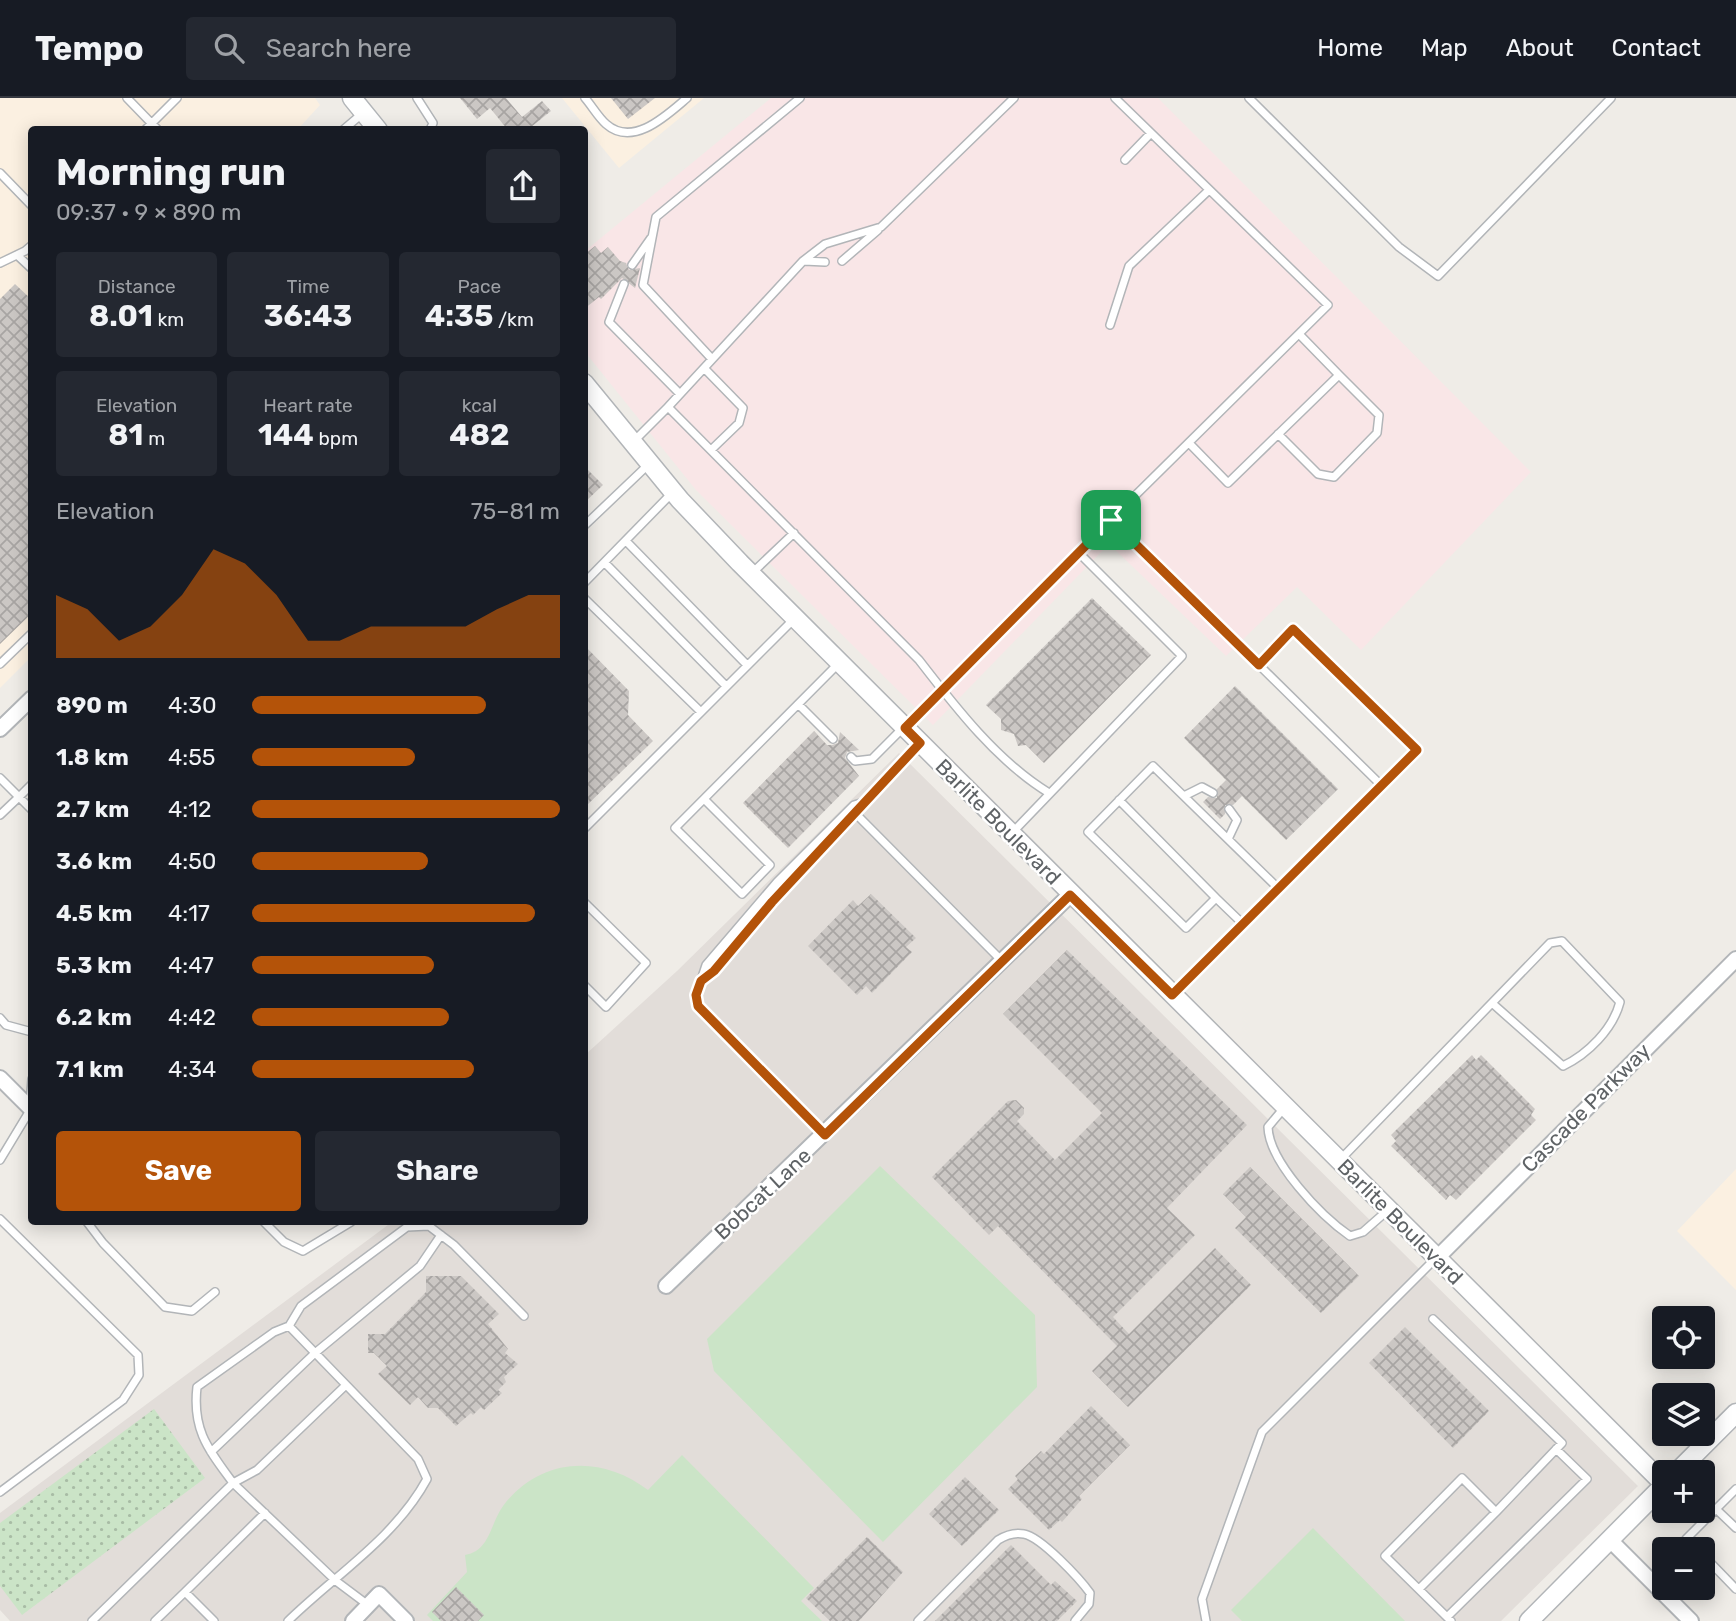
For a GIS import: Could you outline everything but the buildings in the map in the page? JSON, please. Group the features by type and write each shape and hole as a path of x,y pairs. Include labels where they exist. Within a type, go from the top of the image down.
{"street":[{"path":"352,98 375,126"},
{"name":"Barlite Boulevard","path":"588,388 673,492 750,574 1652,1472"},
{"path":"0,729 28,702"},
{"name":"Bobcat Lane","path":"666,1286 1070,895"},
{"name":"Cascade Parkway","path":"1437,1258 1736,959"},
{"path":"0,1078 28,1106"},
{"path":"1689,1460 1736,1413"},
{"path":"1529,1621 1652,1496"},
{"path":"1610,1540 1691,1621"},
{"path":"353,1621 374,1600 406,1621"}],"lane":[{"path":"127,98 148,126 177,98"},
{"path":"417,98 432,116 432,126"},
{"path":"585,98 606,124 618,131 632,132 656,124 687,98"},
{"path":"712,359 643,285 656,217 800,98"},
{"path":"842,261 881,227 1014,98"},
{"path":"851,757 855,761 865,762 872,759 905,728 1078,552 1328,305 1115,98"},
{"path":"1250,98 1399,247 1438,276 1611,98"},
{"path":"348,126 364,112"},
{"path":"1125,160 1151,133"},
{"path":"0,173 28,202"},
{"path":"1110,325 1129,266 1209,190"},
{"path":"633,443 803,261 825,244 881,227"},
{"path":"632,265 653,235"},
{"path":"0,263 28,248"},
{"path":"17,255 28,266"},
{"path":"803,261 825,262"},
{"path":"624,284 609,323 680,394"},
{"path":"1278,434 1318,474 1334,477 1377,433 1380,424 1379,415 1299,334"},
{"path":"704,368 743,408 739,423 711,450"},
{"path":"1189,443 1228,483 1339,375"},
{"path":"668,407 919,660 942,690 1022,777 1049,793"},
{"path":"588,522 650,463"},
{"path":"588,579 673,492"},
{"path":"1111,520 1381,785"},
{"path":"750,574 794,533"},
{"path":"626,541 747,665"},
{"path":"1010,835 1182,656 1078,552"},
{"path":"605,563 726,686"},
{"path":"588,602 701,712"},
{"path":"588,824 794,618"},
{"path":"1172,995 1417,750 1293,629 1259,665"},
{"path":"0,664 28,637"},
{"path":"704,799 770,865 742,894 675,828 839,663"},
{"path":"799,705 833,739"},
{"path":"701,981 714,971 772,902 920,743"},
{"path":"1216,898 1186,928 1088,832 1153,766 1279,888"},
{"path":"0,778 28,806"},
{"path":"1184,796 1202,787 1213,793"},
{"path":"0,815 28,788"},
{"path":"1119,800 1243,924"},
{"path":"825,1135 698,1006 696,995 706,965 777,882 854,805 864,802"},
{"path":"1228,839 1237,820 1229,810"},
{"path":"856,814 1002,961"},
{"path":"588,906 646,964 606,1007 588,989"},
{"path":"1338,1161 1550,943 1562,941 1620,1002 1617,1012 1600,1037 1579,1058 1563,1066 1492,1003"},
{"path":"0,1018 6,1025 28,1031"},
{"path":"1285,1107 1268,1127 1269,1142 1321,1212 1350,1236 1363,1232 1388,1210"},
{"path":"0,1160 28,1114"},
{"path":"0,1220 138,1355 139,1375 123,1400 0,1492"},
{"path":"89,1225 103,1243 165,1307 192,1311 215,1292"},
{"path":"267,1225 284,1242 303,1251 346,1225"},
{"path":"374,1600 337,1581 233,1483 202,1440 194,1409 197,1387 274,1332 289,1326 301,1306 407,1227 429,1226 442,1235 524,1316"},
{"path":"211,1452 314,1353 420,1266 442,1235"},
{"path":"1206,1621 1202,1600 1262,1432 1437,1258"},
{"path":"1419,1589 1562,1443 1433,1319"},
{"path":"288,1621 318,1591 337,1581 416,1499 426,1479 418,1459 289,1326"},
{"path":"92,1621 233,1483 257,1470 346,1385"},
{"path":"1496,1512 1462,1478 1385,1556 1449,1619 1587,1479 1556,1449"},
{"path":"1688,1537 1736,1489"},
{"path":"1716,1509 1736,1528"},
{"path":"155,1621 265,1513"},
{"path":"918,1621 998,1540 1005,1535 1023,1533 1041,1543 1090,1593 1088,1604 1075,1621"},
{"path":"1715,1567 1736,1589"},
{"path":"185,1592 214,1621"}],"shaded area":[{"path":"0,98 315,98 320,105 301,126 28,126 28,660 0,688"},
{"path":"562,98 704,98 619,168 588,130 588,126 585,126"},
{"path":"771,98 1158,98 1531,472 1361,650 1297,587 1226,656 1109,544 933,725 696,490 588,356 588,249"},
{"path":"899,753 1638,1486 1501,1621 10,1621 0,1610 0,1513 388,1225 588,1225 588,1052 677,971"},
{"path":"1736,1169 1736,1290 1677,1231"}],"green space":[{"path":"880,1166 1035,1315 1037,1387 883,1542 714,1371 707,1339"},
{"path":"154,1409 205,1478 22,1615 0,1586 0,1523"},
{"path":"682,1455 814,1588 801,1601 822,1621 433,1621 427,1615 467,1572 465,1555 480,1548 485,1542 503,1506 518,1490 535,1478 553,1470 591,1466 630,1478 648,1490"},
{"path":"1313,1528 1405,1621 1242,1621 1231,1610"}],"route":[{"path":"1111,520 1259,665 1293,629 1417,750 1172,995 1070,895 825,1135 698,1006 696,995 701,981 714,971 772,902 920,743 905,728 1111,520"}]}
